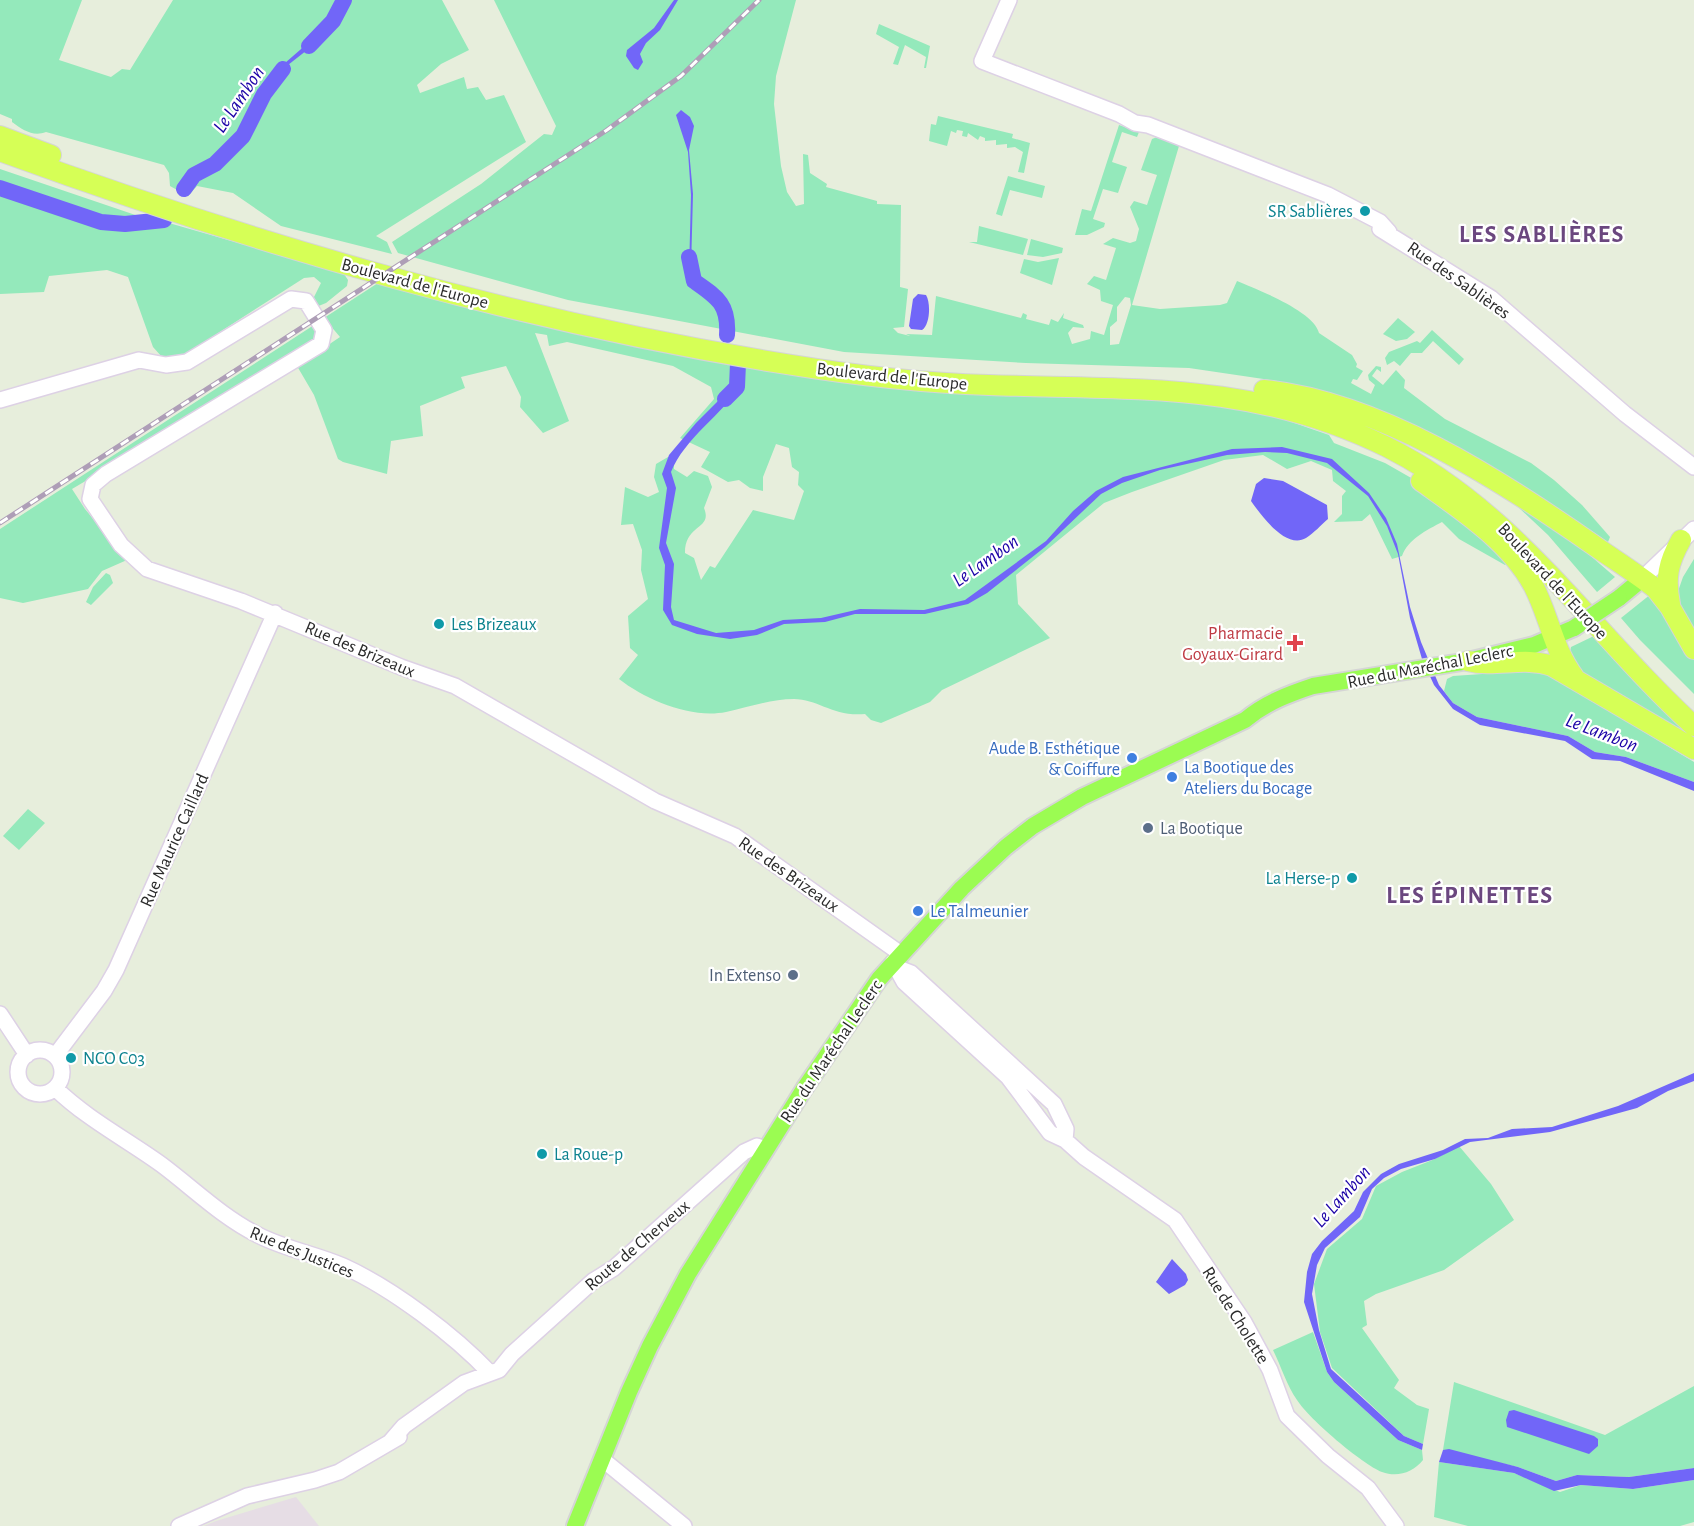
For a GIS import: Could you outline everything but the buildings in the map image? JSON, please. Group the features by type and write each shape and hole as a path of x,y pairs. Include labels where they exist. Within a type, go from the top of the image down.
{"highway":[{"name":"Boulevard de l'Europe","path":"0,136 151,192 346,253 506,294 665,329 788,352 873,364 971,372 1159,376 1216,381 1264,390 1317,405 1382,432 1425,454 1473,486 1534,538 1649,666 1694,710"},
{"name":"Boulevard de l'Europe","path":"0,151 147,203 287,248 493,304 656,340 783,364 900,379 991,385 1149,388 1210,393 1276,406 1346,429 1402,455 1455,488 1525,547 1640,674 1694,726"},
{"path":"1264,390 1296,393 1333,403 1450,456 1524,498 1656,589 1670,607 1694,649"},
{"path":"1210,393 1280,412 1360,443 1400,465 1472,520 1512,558 1532,582 1553,638 1574,677"},
{"path":"1670,607 1666,575 1671,558 1687,534"},
{"path":"1468,661 1484,665 1537,662 1574,677 1694,748"}],"main road":[{"name":"Rue du Maréchal Leclerc","path":"575,1526 629,1392 665,1316 751,1172 834,1042 897,961 987,864 1051,813 1245,720 1259,709 1294,692 1313,686 1326,686 1468,661 1534,645 1574,628 1619,598 1642,579"}],"street":[{"name":"Rue des Sablières","path":"1009,0 982,61 1119,114 1136,118 1148,125 1320,192 1360,213 1369,223 1389,232 1475,287 1528,329 1538,333 1553,350 1617,404 1633,414 1641,425 1694,467"},
{"name":"Rue des Brizeaux","path":"0,400 139,360 166,366 187,362 291,298 306,301 321,322 324,340 316,348 106,474 93,485 90,499 121,545 147,569 275,614 401,668 455,686 655,801 735,836 897,961"},
{"path":"1642,579 1687,534"},
{"name":"Rue Maurice Caillard","path":"55,1056 104,991 116,970 275,614"},
{"name":"Rue de Cholette","path":"897,961 1054,1104 1066,1129 1065,1140 1084,1157 1175,1220 1249,1330 1270,1370 1287,1416 1328,1456 1368,1488 1396,1526"},
{"path":"0,1014 27,1055"},
{"path":"44,1051 55,1056 62,1069 59,1083 55,1088 49,1092 34,1093 22,1085 18,1072 22,1060 27,1055 44,1051"},
{"name":"Rue des Justices","path":"55,1088 83,1114 163,1166 243,1227 282,1246 347,1268 444,1330 484,1376"},
{"name":"Route de Cherveux","path":"182,1525 247,1496 339,1472 391,1441 404,1426 459,1387 484,1376 492,1365 512,1354 593,1281 614,1268 751,1148 757,1146 766,1149"},
{"path":"728,1168 744,1168 751,1172"},
{"path":"602,1459 684,1526"},
{"name":"Rue de Cholette","path":"1383,1510 1388,1526"}],"shaded area":[{"path":"342,0 345,0 316,43 288,65 260,105 240,141 226,157 197,176 194,175 221,157 239,139 285,63 323,30"},
{"path":"674,0 678,0 660,30 646,43 640,54 643,62 638,70 634,68 626,56 627,50 654,28"},
{"path":"681,110 690,117 694,126 689,150 693,194 691,269 697,282 717,296 725,307 696,285 689,272 691,195 688,152 676,115"},
{"path":"918,294 926,295 929,303 927,324 922,330 911,329 909,326 913,299"},
{"path":"737,382 743,384 685,448 671,472 676,488 666,543 674,564 671,607 674,620 716,633 754,630 783,620 821,618 860,609 924,610 965,600 1046,541 1073,511 1096,491 1123,477 1232,449 1282,447 1332,459 1369,493 1386,518 1397,544 1410,607 1421,642 1439,685 1453,703 1477,717 1568,736 1595,752 1626,757 1694,782 1694,791 1620,761 1592,759 1565,741 1480,725 1453,709 1434,685 1422,659 1410,618 1398,554 1387,526 1368,496 1327,463 1287,453 1227,455 1160,470 1122,483 1101,494 1045,547 987,593 968,604 925,614 855,614 825,622 784,624 757,635 730,639 697,634 672,625 663,610 665,565 659,548 667,488 662,474 669,455 696,423"},
{"path":"1264,478 1283,481 1327,505 1328,519 1306,538 1290,539 1282,535 1251,501 1256,484"},
{"path":"1694,1073 1694,1081 1668,1091 1637,1108 1550,1132 1470,1142 1435,1159 1401,1169 1384,1178 1372,1189 1360,1217 1325,1248 1317,1265 1312,1294 1319,1330 1331,1369 1404,1436 1423,1444 1422,1450 1398,1440 1334,1382 1327,1372 1304,1302 1307,1272 1312,1254 1322,1241 1354,1211 1363,1192 1381,1174 1399,1164 1443,1150 1465,1139 1488,1138 1512,1129 1552,1127 1618,1106"},
{"path":"1172,1259 1186,1274 1188,1280 1185,1285 1169,1294 1156,1282"},
{"path":"1514,1410 1594,1436 1598,1439 1598,1446 1589,1454 1507,1427 1506,1420 1509,1411"},
{"path":"1449,1449 1518,1467 1556,1481 1577,1475 1629,1477 1694,1468 1694,1480 1633,1489 1581,1485 1554,1491 1514,1473 1439,1462 1443,1450"},
{"path":"296,1497 319,1526 204,1526 216,1521"}],"green space":[{"path":"0,0 82,0 59,60 111,77 122,69 130,70 173,0 442,0 469,50 441,64 417,85 420,93 464,77 467,89 478,87 486,100 504,95 526,142 376,236 387,242 392,254 281,226 233,193 197,186 188,196 170,186 169,173 164,165 46,132 37,134 28,132 12,122 12,119 0,114"},
{"path":"494,0 796,0 776,76 774,104 781,166 787,192 796,206 804,204 803,154 808,155 810,173 827,184 826,187 877,201 877,204 901,205 900,287 908,289 904,327 893,328 898,333 910,336 906,334 932,335 936,296 1021,318 1023,313 1027,315 1026,319 1049,325 1051,319 1058,322 1064,313 1063,318 1083,325 1084,328 1073,327 1068,333 1072,344 1090,339 1091,331 1104,335 1113,305 1101,301 1100,290 1087,284 1094,276 1106,280 1116,248 1103,244 1113,238 1130,243 1136,241 1139,229 1130,207 1134,201 1147,205 1157,175 1141,170 1152,139 1157,137 1179,146 1132,305 1160,309 1220,305 1227,303 1237,281 1270,295 1307,317 1319,333 1352,355 1357,364 1356,367 1363,371 1357,380 1353,379 1351,383 1371,394 1375,385 1369,380 1368,375 1376,366 1381,367 1381,372 1377,369 1372,376 1383,385 1396,370 1405,380 1404,388 1445,419 1531,463 1554,480 1582,505 1610,537 1608,542 1527,488 1446,443 1308,389 1277,381 1189,368 1026,363 844,352 568,300 398,253 392,242 481,184 544,134 552,135 556,126","holes":["1125,297 1130,298 1131,305 1119,344 1110,345 1110,327 1117,321 1117,307"]},
{"path":"879,24 930,46 926,68 924,68 926,57 905,45 898,65 893,64 899,47 876,34"},
{"path":"938,116 1013,134 1012,138 1030,143 1024,173 1018,172 1023,152 1015,147 1007,148 1007,144 996,145 996,140 985,141 985,138 980,136 978,140 968,133 967,137 962,136 963,131 957,130 956,133 951,131 947,146 929,141 931,124 936,125"},
{"path":"1119,125 1139,132 1137,137 1122,132 1112,162 1127,167 1118,193 1103,189 1093,219 1105,223 1104,227 1087,235 1075,235 1082,209 1091,211"},
{"path":"0,169 159,223 169,223 344,274 348,280 347,286 326,303 316,307 313,299 321,283 314,277 304,278 184,355 162,357 153,347 128,277 107,270 49,276 44,292 0,294"},
{"path":"1008,176 1045,186 1042,198 1010,190 1002,216 996,214"},
{"path":"979,226 1028,239 1023,255 969,242 977,242"},
{"path":"1031,239 1063,248 1062,253 1043,257 1027,255"},
{"path":"1059,258 1052,285 1020,273 1024,259 1038,262"},
{"path":"378,283 595,338 823,379 889,388 950,392 1165,396 1260,411 1329,435 1334,443 1385,463 1413,479 1486,540 1508,563 1505,565 1459,539 1442,522 1413,540 1402,556 1392,559 1370,514 1362,521 1334,522 1342,514 1342,496 1346,491 1333,481 1332,470 1311,461 1287,469 1263,455 1224,460 1104,503 1016,575 1018,604 1050,638 942,690 930,702 881,723 871,720 865,714 844,713 794,699 768,702 726,712 698,713 684,710 655,701 619,679 638,655 630,648 628,616 648,599 641,570 642,550 633,524 621,525 625,487 648,497 659,492 654,477 656,464 668,457 674,460 674,469 687,477 694,471 708,476 712,487 704,508 705,520 689,536 685,553 694,558 701,580 710,566 715,568 753,510 794,520 804,491 798,485 799,472 792,467 789,448 776,444 763,477 763,491 750,488 739,480 728,482 701,467 710,452 680,438 714,399 711,387 673,366 567,342 549,346 547,335 535,333 569,421 543,433 520,407 521,397 506,366 461,377 465,388 420,406 423,436 391,441 387,474 343,462 338,459 314,395 297,366 340,337 324,318"},
{"path":"1398,318 1415,332 1407,339 1396,341 1383,334"},
{"path":"314,325 319,335 315,345 72,489 85,509 127,560 102,571 88,589 23,603 0,598 0,529"},
{"path":"1432,330 1464,359 1459,365 1433,341 1422,353 1411,353 1400,366 1394,361 1387,365 1385,358 1389,352 1417,341 1420,343"},
{"path":"1516,505 1578,545 1615,577 1597,592 1548,535"},
{"path":"1694,559 1694,639 1676,597 1683,577"},
{"path":"106,573 110,575 113,583 91,605 86,602 93,587"},
{"path":"1651,594 1694,660 1694,694 1621,618"},
{"path":"1596,635 1694,737 1694,741 1579,669 1570,652 1571,647"},
{"path":"1541,670 1694,762 1694,782 1626,757 1595,752 1568,736 1477,717 1453,703 1444,691 1447,679 1453,676"},
{"path":"28,809 45,823 19,850 3,836"},
{"path":"1459,1146 1491,1184 1514,1220 1444,1270 1376,1294 1364,1301 1367,1325 1362,1328 1399,1380 1394,1388 1417,1405 1429,1409 1423,1444 1404,1436 1332,1368 1320,1332 1314,1284 1327,1249 1362,1219 1376,1186"},
{"path":"1313,1332 1327,1372 1334,1382 1398,1440 1422,1450 1423,1460 1415,1468 1405,1473 1388,1474 1373,1467 1349,1451 1324,1429 1297,1400 1273,1350"},
{"path":"1454,1382 1605,1435 1694,1386 1694,1468 1629,1477 1577,1475 1556,1481 1518,1467 1443,1450"},
{"path":"1439,1462 1514,1473 1560,1492 1581,1485 1633,1489 1694,1480 1694,1522 1680,1526 1468,1526 1434,1517"}],"waterway":[{"name":"Le Lambon","path":"309,46 333,21 344,0"},
{"name":"Le Lambon","path":"184,189 194,175 215,164 243,136 264,94 283,69"},
{"name":"Le Lambon","path":"0,188 101,222 125,224 164,220"},
{"name":"Le Lambon","path":"689,257 694,281 715,297 724,309 727,335"},
{"name":"Le Lambon","path":"725,399 737,387 738,363"}],"railway":[{"path":"0,523 607,130 681,76 759,0"}],"place":[{"name":"SR Sablières","path":"1365,211"},
{"name":"Les Brizeaux","path":"439,624"},
{"name":"Pharmacie Goyaux-Girard","path":"1295,643"},
{"name":"Aude B. Esthétique & Coiffure","path":"1132,758"},
{"name":"La Bootique des Ateliers du Bocage","path":"1172,777"},
{"name":"La Bootique","path":"1148,828"},
{"name":"La Herse-p","path":"1352,878"},
{"name":"Le Talmeunier","path":"918,911"},
{"name":"In Extenso","path":"793,975"},
{"name":"NCO C03","path":"71,1058"},
{"name":"La Roue-p","path":"542,1154"}],"district":[{"name":"LES SABLIÈRES","path":"1542,234"},
{"name":"LES ÉPINETTES","path":"1470,895"}]}
